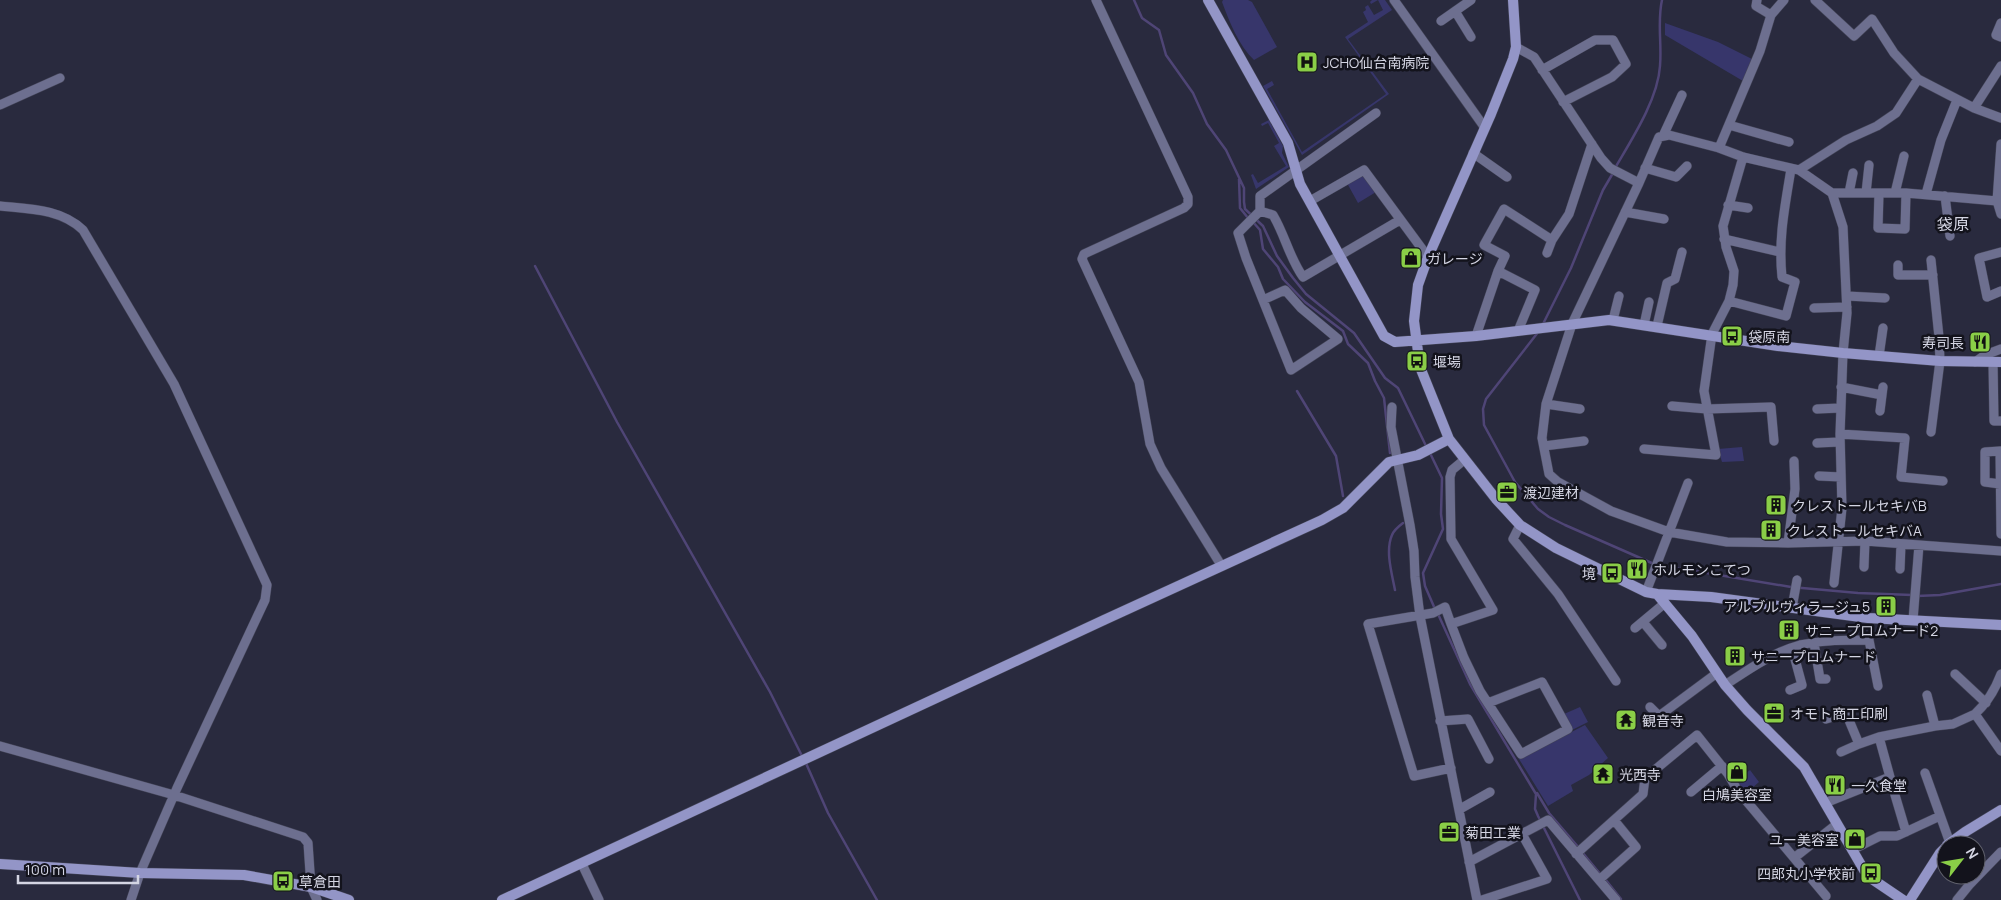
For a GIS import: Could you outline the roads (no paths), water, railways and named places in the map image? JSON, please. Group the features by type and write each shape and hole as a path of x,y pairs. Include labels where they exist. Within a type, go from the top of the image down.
{"street":[{"path":"1096,0 1188,197 1188,204 1184,208 1084,254 1082,259 1139,382 1150,444 1164,475 1221,566"},
{"path":"1208,0 1288,143 1300,184 1384,336 1389,340 1395,342 1476,336 1613,320 1712,334 1778,346 1843,354 1940,362 1997,362 1994,421"},
{"path":"1441,21 1471,0"},
{"path":"1513,0 1516,47 1514,59 1428,257 1418,285 1415,303 1414,321 1420,367 1449,439 1464,460 1520,525 1556,548 1646,592 1711,598 1868,618 2001,625"},
{"path":"1756,0 1756,6 1771,15"},
{"path":"1719,148 1760,51 1771,15 1784,0"},
{"path":"1815,0 1854,36 1872,19 1894,54 1918,79 2001,121"},
{"path":"1398,1 1485,128"},
{"path":"1455,11 1471,37"},
{"path":"2001,23 1996,35 2001,38"},
{"path":"1542,70 1595,40 1613,40 1626,64 1612,76 1563,102"},
{"path":"1516,47 1534,57 1610,168 1639,183"},
{"path":"1974,108 2001,66"},
{"path":"0,105 60,78"},
{"path":"1729,301 1786,316 1795,282 1782,277 1781,230 1795,169 1846,140 1878,126 1896,113 1918,79"},
{"path":"1663,136 1682,95"},
{"path":"1926,194 1941,140 1957,100"},
{"path":"1263,300 1285,290 1301,308 1338,339 1291,370 1263,300 1238,233 1259,213 1260,196 1376,113"},
{"path":"1729,125 1789,142"},
{"path":"1997,201 1906,193 1832,193 1795,169 1742,157 1719,148 1669,135 1659,137 1572,324 1546,404 1542,438 1549,474 1558,482 1611,511 1670,532 1727,542 1865,541 2001,551"},
{"path":"1547,253 1552,240 1569,214 1592,144"},
{"path":"2001,144 1997,201 2001,214"},
{"path":"1473,153 1507,177"},
{"path":"1895,193 1904,156"},
{"path":"1644,449 1716,455 1704,391 1712,334 1729,301 1733,285 1734,270 1724,239 1723,226 1742,157"},
{"path":"1866,193 1869,165"},
{"path":"1645,168 1676,177 1687,166"},
{"path":"1310,201 1364,170 1428,257"},
{"path":"1849,193 1853,173"},
{"path":"1832,193 1843,227 1847,296 1840,408 1840,541 1834,583"},
{"path":"1879,193 1878,228 1905,229 1906,193"},
{"path":"1945,196 1950,236"},
{"path":"1728,205 1748,208"},
{"path":"0,206 62,215 73,220 83,230 174,384 266,585 265,600 174,795 140,873 131,900"},
{"path":"1476,336 1505,256 1484,245 1504,209 1552,240"},
{"path":"1625,212 1664,219"},
{"path":"1259,213 1273,215 1294,264 1303,277 1400,220"},
{"path":"1724,239 1780,252"},
{"path":"1657,326 1667,282 1675,279 1682,252"},
{"path":"2001,252 1979,258 1987,297 2001,291"},
{"path":"1931,260 1940,362 1931,432"},
{"path":"1898,265 1898,275 1933,275"},
{"path":"1498,271 1535,290 1518,331"},
{"path":"1613,320 1619,296"},
{"path":"1847,296 1886,298"},
{"path":"1644,325 1649,302"},
{"path":"1814,308 1847,307"},
{"path":"1879,356 1883,328"},
{"path":"1975,362 1985,355 2001,349"},
{"path":"1841,388 1882,391 1880,411"},
{"path":"1546,404 1580,409"},
{"path":"1672,406 1707,409 1771,407 1774,441"},
{"path":"1392,407 1391,427 1414,551 1420,616 1477,900"},
{"path":"1817,409 1840,408"},
{"path":"1817,442 1840,438 1905,438 1901,477 1943,481"},
{"path":"502,900 1322,520 1343,508 1390,462 1418,455 1449,439"},
{"path":"1544,446 1584,441"},
{"path":"1451,624 1493,610 1451,539 1450,476 1452,470 1464,460"},
{"path":"1788,543 1795,489 1794,461"},
{"path":"1819,476 1841,477"},
{"path":"1646,592 1688,483"},
{"path":"2000,484 2001,534"},
{"path":"1520,525 1513,539 1558,594 1616,681"},
{"path":"1864,567 1865,541"},
{"path":"1900,569 1901,544"},
{"path":"1913,620 1919,546"},
{"path":"1792,608 1796,580"},
{"path":"1657,594 1692,636 1716,673 1747,710 1804,766 1864,870 1872,879 1903,900"},
{"path":"1635,628 1665,603"},
{"path":"1450,768 1414,776 1368,624 1420,616 1445,608 1464,658 1480,691 1521,754 1568,729 1542,682 1488,703"},
{"path":"1643,622 1662,645"},
{"path":"1726,685 1758,663 1792,648 1827,640 1869,640 1878,686"},
{"path":"1814,643 1820,679 1826,679"},
{"path":"1790,690 1802,685 1792,648"},
{"path":"1650,707 1659,716 1716,673"},
{"path":"1955,674 1986,704"},
{"path":"1841,752 1879,738 1953,724 1975,714 1986,704 1995,690 2001,674"},
{"path":"1927,695 1935,726"},
{"path":"1826,719 1846,713 1859,744"},
{"path":"1975,714 2001,751"},
{"path":"1440,721 1468,719 1489,759"},
{"path":"1579,851 1643,794 1645,778 1697,735 1722,766 1738,791 1826,896"},
{"path":"1825,802 1890,777 1879,738"},
{"path":"0,746 174,795 303,837 308,843 311,887 317,900"},
{"path":"1691,792 1722,766"},
{"path":"1925,773 1945,835"},
{"path":"1460,809 1490,792"},
{"path":"1895,795 1906,832"},
{"path":"1963,835 2001,810"},
{"path":"1852,850 1880,836 1897,836 1940,816"},
{"path":"1468,862 1548,820 1602,877 1616,900"},
{"path":"1602,877 1636,847 1614,820"},
{"path":"1794,858 1837,824"},
{"path":"1482,900 1547,878 1522,834"},
{"path":"1957,900 2001,852"},
{"path":"1910,900 1936,862"},
{"path":"0,864 140,873 244,875 311,887 349,900"},
{"path":"582,864 599,900"}],"waterway":[{"path":"1134,0 1142,18 1159,30 1166,55 1193,93 1207,124 1226,150 1244,188 1245,209 1263,226 1277,256 1306,294 1354,333 1385,378 1398,388 1427,448"},
{"path":"1615,168 1655,92 1660,66 1660,16 1662,0"},
{"path":"1543,324 1571,268 1603,190 1613,173"},
{"path":"1239,179 1240,208 1248,218"},
{"path":"1253,222 1260,230 1263,249 1278,267 1283,279 1305,302 1343,331 1348,344 1368,363 1384,398 1390,453"},
{"path":"535,266 617,422 770,692 802,756"},
{"path":"1539,331 1486,399 1483,409 1484,425 1515,482 1538,509 1565,525 1654,564"},
{"path":"1297,391 1336,456 1343,496"},
{"path":"1430,453 1442,478 1441,514 1443,529 1423,573 1425,586 1435,609"},
{"path":"1395,590 1389,548 1393,533 1403,523"},
{"path":"1659,565 1791,587 1858,593 1912,595"},
{"path":"1917,596 1940,595 2001,584"},
{"path":"1438,614 1470,684 1536,794 1535,809 1580,900"},
{"path":"805,761 828,813 877,900"},
{"path":"1537,793 1549,813 1579,848"},
{"path":"1582,852 1601,875"},
{"path":"1605,879 1621,899"}],"place":[{"name":"JCHO仙台南病院","path":"1307,62"},
{"name":"ガレージ","path":"1411,258"},
{"name":"袋原南","path":"1732,336"},
{"name":"寿司長","path":"1980,342"},
{"name":"堰場","path":"1417,361"},
{"name":"渡辺建材","path":"1507,492"},
{"name":"クレストールセキバB","path":"1776,505"},
{"name":"クレストールセキバA","path":"1771,530"},
{"name":"ホルモンこてつ","path":"1637,569"},
{"name":"境","path":"1612,573"},
{"name":"アルブルヴィラージュ5","path":"1886,606"},
{"name":"サニープロムナード2","path":"1789,630"},
{"name":"サニープロムナード","path":"1735,656"},
{"name":"オモト商工印刷","path":"1774,713"},
{"name":"観音寺","path":"1626,720"},
{"name":"白鳩美容室","path":"1737,772"},
{"name":"光西寺","path":"1603,774"},
{"name":"一久食堂","path":"1835,785"},
{"name":"菊田工業","path":"1449,832"},
{"name":"ユー美容室","path":"1855,839"},
{"name":"四郎丸小学校前","path":"1871,873"},
{"name":"草倉田","path":"283,881"}],"district":[{"name":"袋原","path":"1953,224"}]}
